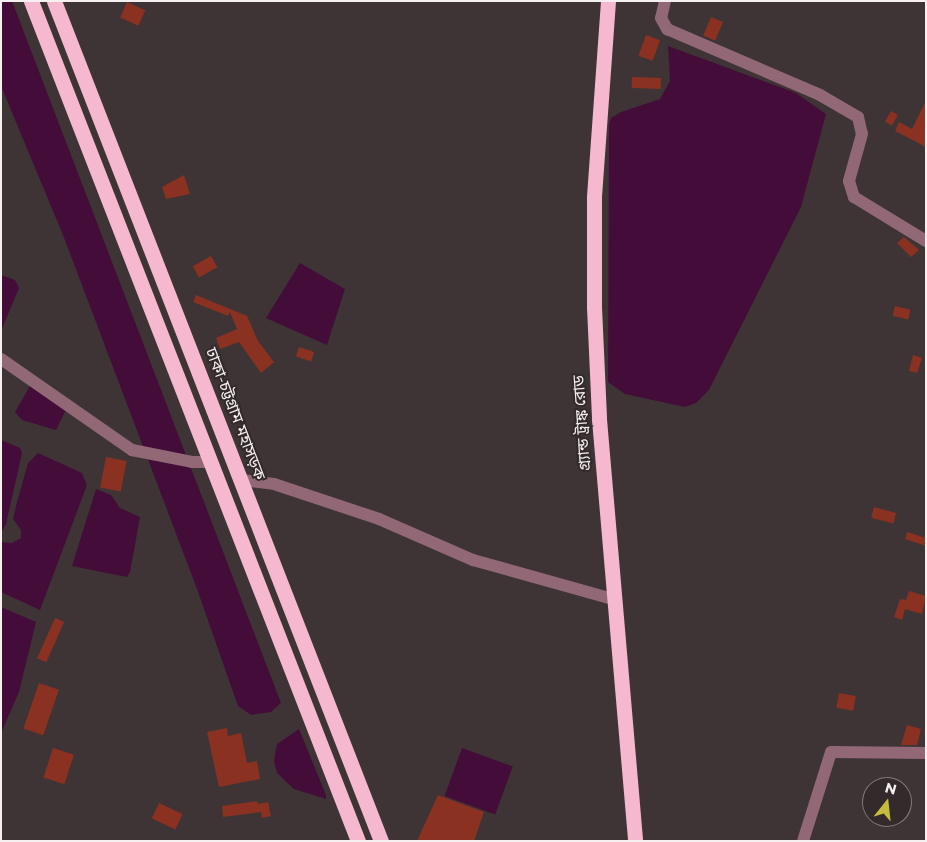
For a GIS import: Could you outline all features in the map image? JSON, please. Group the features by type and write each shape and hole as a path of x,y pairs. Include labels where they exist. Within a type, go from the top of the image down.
{"highway":[{"path":"31,1 358,841"},
{"name":"ঢাকা-চট্টগ্রাম মহাসড়ক","path":"54,1 381,841"},
{"name":"গ্র্যান্ড ট্রাঙ্ক রোড","path":"608,1 594,198 594,307 613,599 635,841"}],"street":[{"path":"665,1 661,18 667,29 820,95 858,117 862,134 850,181 854,197 926,241"},
{"path":"1,359 132,450 192,462 211,462"},
{"path":"242,480 274,484 387,523 473,560 613,599"},
{"path":"803,841 831,752 926,753"}],"shaded area":[{"path":"1,1 12,1 281,703 271,712 251,715 238,706 197,589 63,235 1,86"},
{"path":"668,46 796,93 826,114 801,207 709,390 696,403 685,407 625,394 608,382 609,125 611,118 621,112 660,99 670,81"},
{"path":"300,263 345,289 327,345 266,318"},
{"path":"1,275 15,280 19,288 1,331"},
{"path":"30,386 67,408 56,430 22,420 15,412"},
{"path":"1,440 20,448 22,453 6,524 1,533"},
{"path":"38,453 82,473 87,485 40,610 1,592 1,542 12,543 21,538 21,530 13,519 28,463"},
{"path":"96,489 111,495 120,508 140,517 130,572 127,577 72,566"},
{"path":"1,607 36,622 19,692 1,733"},
{"path":"299,729 326,799 294,789 277,773 274,761 277,744"},
{"path":"462,748 513,766 495,814 445,796"}],"building":[{"path":"127,2 145,10 138,26 120,18"},
{"path":"711,17 723,22 715,40 703,35"},
{"path":"646,35 660,40 653,61 638,56"},
{"path":"632,77 661,78 661,89 632,88"},
{"path":"926,101 926,147 895,131 899,122 912,129"},
{"path":"891,111 898,115 892,125 885,121"},
{"path":"184,175 190,194 166,199 162,187"},
{"path":"904,237 919,250 911,257 897,243"},
{"path":"211,256 217,267 199,278 193,266"},
{"path":"196,295 247,316 258,341 274,362 261,373 239,342 220,349 216,338 237,329 230,312 228,316 193,302"},
{"path":"895,306 911,310 908,320 893,316"},
{"path":"299,347 314,352 311,361 296,357"},
{"path":"913,355 922,358 917,373 909,371"},
{"path":"106,457 127,461 121,491 100,487"},
{"path":"874,507 896,513 893,524 871,518"},
{"path":"907,532 926,538 926,546 905,539"},
{"path":"909,591 926,596 922,614 905,609 902,620 894,617 900,599 906,600"},
{"path":"55,618 64,622 46,662 37,658"},
{"path":"39,683 59,690 43,735 23,728"},
{"path":"839,693 856,696 853,711 836,708"},
{"path":"907,725 921,729 917,745 901,745"},
{"path":"227,728 228,736 241,733 247,763 257,761 260,779 219,787 207,732"},
{"path":"53,748 74,755 64,784 43,777"},
{"path":"438,795 484,812 474,841 417,841"},
{"path":"257,801 258,804 268,802 271,816 262,818 261,812 223,817 222,806"},
{"path":"159,803 183,814 175,829 152,818"}]}
